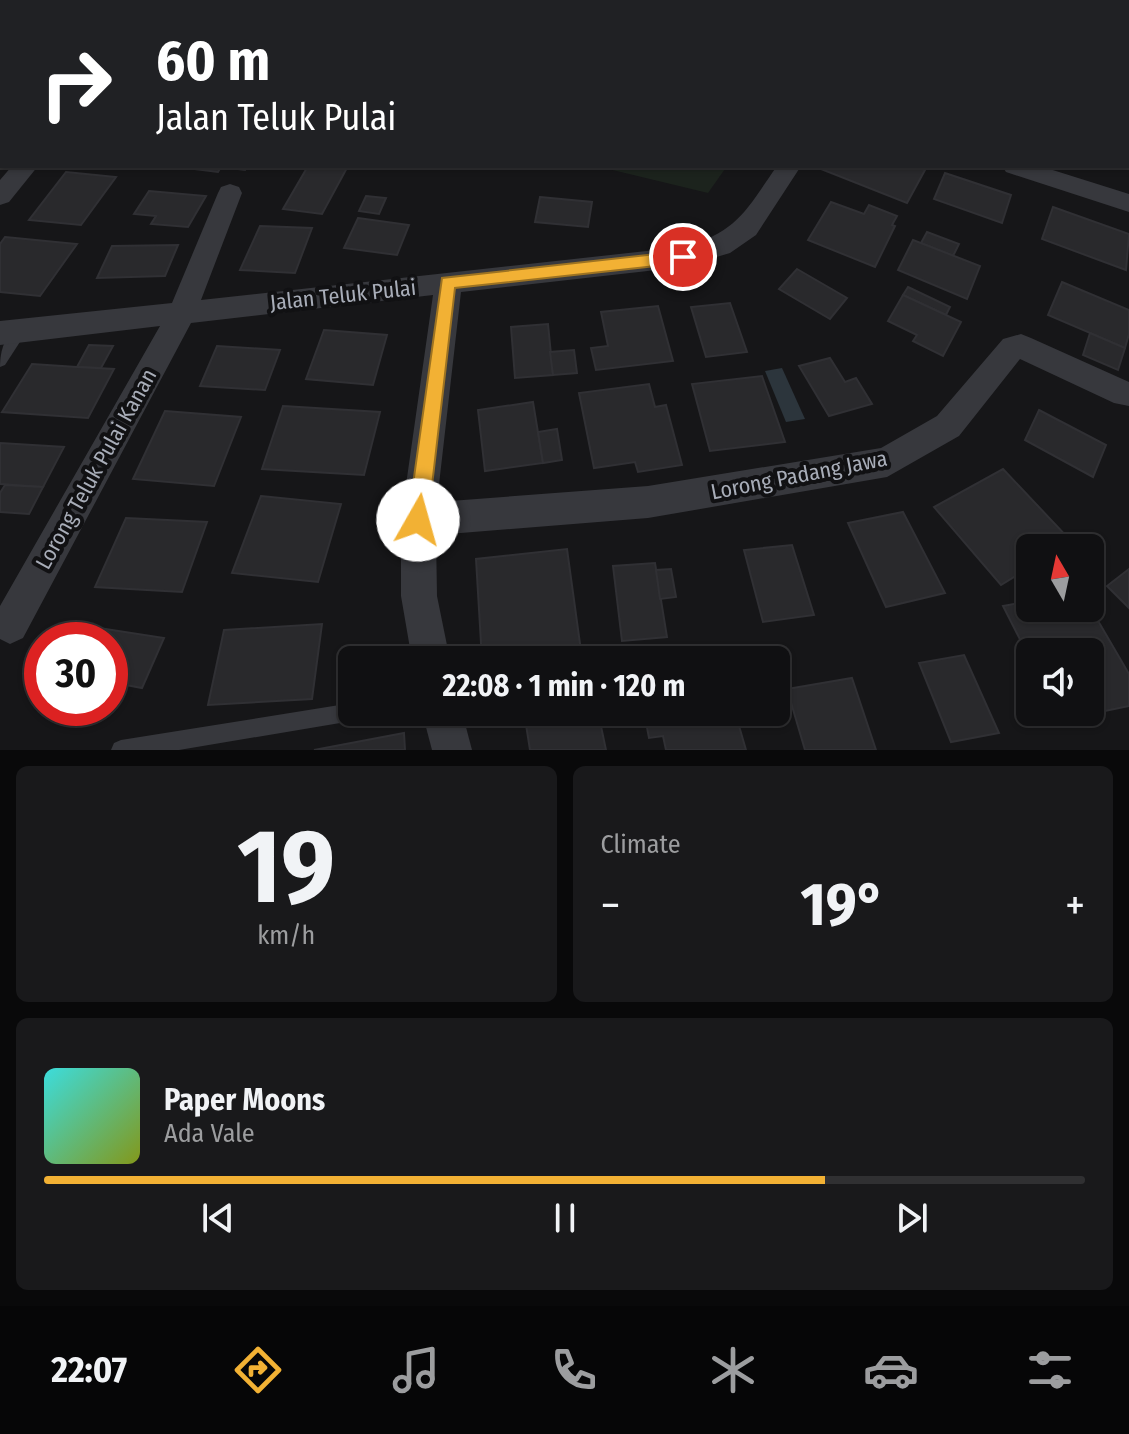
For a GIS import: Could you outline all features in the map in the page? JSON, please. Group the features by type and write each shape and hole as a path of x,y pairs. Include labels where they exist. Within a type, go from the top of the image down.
{"street":[{"path":"0,196 24,168"},
{"name":"Jalan Teluk Pulai","path":"10,332 683,257 721,246 747,228 788,168"},
{"path":"1042,171 1129,203"},
{"name":"Lorong Teluk Pulai Kanan","path":"10,625 182,313 230,193"},
{"path":"428,646 419,596 418,520 448,283"},
{"name":"Lorong Padang Jawa","path":"418,520 648,502 887,462 948,426 1013,347 1021,346 1125,394"},
{"path":"446,726 452,750"}],"lane":[{"path":"0,361 10,332"},
{"path":"121,750 338,714"}],"shaded area":[{"path":"604,168 726,168 708,193"},
{"path":"782,368 805,419 786,422 765,371"}],"building":[{"path":"186,168 220,168 218,172"},
{"path":"307,168 347,168 322,214 283,209"},
{"path":"920,168 925,170 907,203 821,169"},
{"path":"66,172 116,177 81,225 29,220"},
{"path":"945,173 1011,195 1002,223 934,199"},
{"path":"149,191 206,196 188,227 151,224 156,216 134,214"},
{"path":"366,196 386,198 379,214 359,211"},
{"path":"540,197 592,202 588,227 535,222"},
{"path":"831,202 864,214 869,205 897,216 875,267 808,240"},
{"path":"1053,207 1129,234 1126,270 1042,239"},
{"path":"358,218 409,225 397,255 344,248"},
{"path":"260,226 312,228 295,273 240,270"},
{"path":"927,232 959,244 953,256 921,243"},
{"path":"5,237 77,244 40,296 0,292 0,244"},
{"path":"913,240 980,266 967,299 898,270"},
{"path":"178,245 165,276 97,278 112,246"},
{"path":"797,269 847,298 830,319 779,289"},
{"path":"1062,282 1129,310 1129,334 1125,348 1048,315"},
{"path":"908,287 950,307 946,315 903,295"},
{"path":"903,295 961,322 943,356 913,341 917,335 888,321"},
{"path":"730,303 747,352 706,357 691,307"},
{"path":"658,306 673,361 596,370 591,348 608,346 601,312"},
{"path":"548,324 553,375 515,378 511,327"},
{"path":"324,330 387,335 373,385 306,379"},
{"path":"1090,333 1125,348 1118,370 1083,355"},
{"path":"89,345 113,346 101,368 77,367"},
{"path":"217,346 280,350 265,390 200,386"},
{"path":"574,350 577,373 553,375 550,352"},
{"path":"830,358 845,382 856,378 872,404 829,416 799,366"},
{"path":"32,364 114,369 88,418 2,412"},
{"path":"762,376 785,442 710,451 692,384"},
{"path":"649,384 655,407 666,405 682,465 638,472 635,462 594,468 579,393"},
{"path":"533,402 543,463 485,471 478,410"},
{"path":"283,406 380,412 364,475 262,469"},
{"path":"1039,410 1106,445 1093,477 1025,440"},
{"path":"165,411 241,417 214,486 133,479"},
{"path":"557,429 562,460 543,463 538,432"},
{"path":"0,443 64,447 43,487 0,484"},
{"path":"1003,469 1064,534 1016,534 1016,576 1001,585 934,507"},
{"path":"5,485 43,487 29,514 0,512 0,493"},
{"path":"261,496 341,504 318,582 232,573"},
{"path":"903,512 945,593 886,607 848,523"},
{"path":"126,518 207,522 182,592 95,587"},
{"path":"792,545 814,615 763,622 744,550"},
{"path":"567,549 580,646 481,646 476,559"},
{"path":"655,563 667,637 622,641 613,566"},
{"path":"671,569 676,597 660,599 656,570"},
{"path":"1129,569 1129,608 1107,586"},
{"path":"1016,604 1016,622 1099,622 1129,674 1129,706 1104,711 1104,638 1019,638 1003,606"},
{"path":"322,624 312,699 208,705 224,630"},
{"path":"128,632 164,638 142,688 128,685"},
{"path":"964,655 999,733 951,742 919,663"},
{"path":"852,678 876,750 805,750 790,699 790,688"},
{"path":"526,726 601,726 606,750 530,750"},
{"path":"647,726 739,726 746,750 666,750 663,736 649,738"},
{"path":"404,733 405,750 314,750"}],"route":[{"path":"418,520 448,283 683,257"}]}
